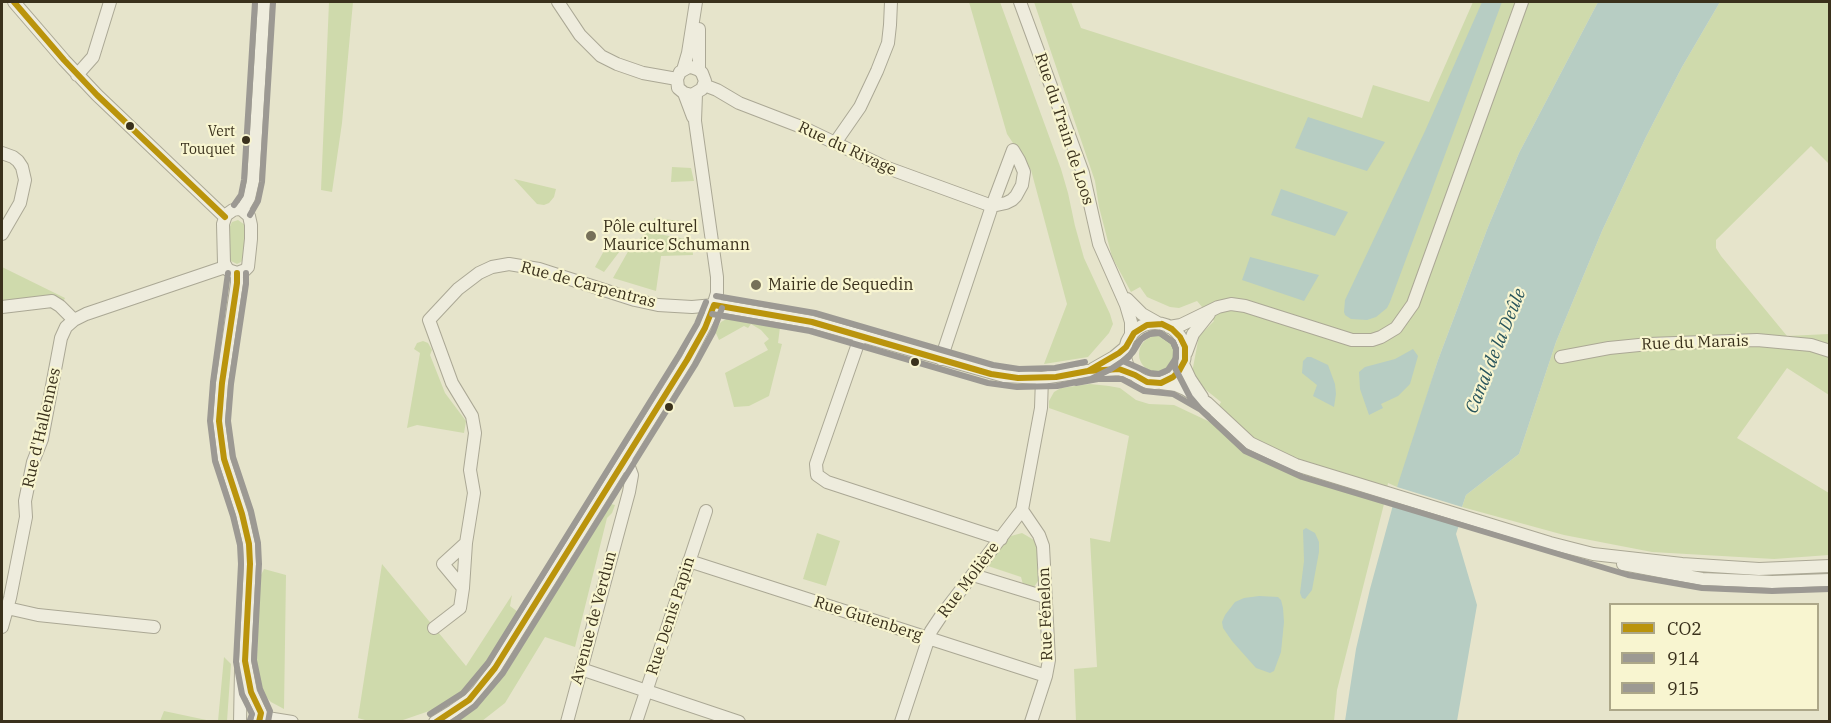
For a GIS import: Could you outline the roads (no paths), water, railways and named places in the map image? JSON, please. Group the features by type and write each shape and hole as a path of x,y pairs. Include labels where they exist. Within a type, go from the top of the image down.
{"street":[{"path":"14,2 77,75 225,217"},
{"path":"77,75 93,57 110,2"},
{"path":"242,210 249,198 253,181 264,2"},
{"path":"558,2 580,35 601,56 626,67 680,75 691,67 699,70"},
{"path":"695,91 678,88 688,53 696,2"},
{"path":"435,722 469,700 489,677 693,350 714,305 717,277 695,121 695,91 704,77 699,70 698,42 701,2"},
{"path":"835,143 860,106 877,71 888,43 891,2"},
{"name":"Rue du Train de Loos","path":"1020,2 1083,173 1099,244 1129,315 1129,341"},
{"path":"1088,371 1107,362 1140,328 1146,325 1181,325 1225,305 1245,306 1352,340 1372,339 1396,328 1413,304 1522,2"},
{"name":"Rue du Rivage","path":"695,91 717,90 739,103 793,124 897,172 992,207 940,359"},
{"path":"2,153 18,161 25,180 17,210 2,234"},
{"path":"233,210 242,210 249,216 251,225 250,263 245,270 232,273 225,267 225,217 233,210"},
{"name":"Rue de Carpentras","path":"435,628 460,608 466,543 474,493 470,470 475,433 474,421 452,383 429,320 451,295 474,277 485,270 508,264 539,269 652,304 679,307 714,305"},
{"path":"2,306 52,301 74,320 225,267"},
{"path":"237,273 219,421 224,459 249,544 247,672 251,692 262,716"},
{"name":"Rue du Train de Loos","path":"1120,290 1142,314 1165,325"},
{"path":"714,305 812,322 1004,376 1042,378 1119,369 1147,382 1176,385 1207,403"},
{"path":"1161,383 1173,378 1184,360 1190,340 1211,311"},
{"name":"Rue d'Hallennes","path":"2,627 27,517 25,501 33,462 42,439 61,338 66,327 74,320"},
{"path":"1165,325 1180,337 1185,347 1184,360 1190,379 1207,403 1240,435 1255,446 1306,469 1630,566 1701,579 1772,582 1830,580"},
{"path":"861,335 816,464 817,475 827,482 1001,539"},
{"name":"Rue du Marais","path":"1561,357 1609,348 1649,344 1757,340 1811,345 1830,351"},
{"path":"1129,341 1126,360 1135,375"},
{"path":"1022,510 1041,408 1042,378"},
{"name":"Avenue de Verdun","path":"567,722 629,492 632,475 626,459"},
{"path":"607,489 621,501 621,515"},
{"name":"Rue Molière","path":"901,722 928,638 941,616 1022,510"},
{"name":"Rue Fénelon","path":"1022,510 1042,541 1049,660 1031,722"},
{"name":"Rue Denis Papin","path":"636,722 706,511"},
{"path":"463,588 443,564 466,543"},
{"path":"1593,554 1726,568 1775,569 1830,566"},
{"name":"Rue Gutenberg","path":"689,561 1046,676"},
{"path":"973,575 1045,597"},
{"path":"7,608 38,615 154,627"},
{"path":"240,718 241,659 246,636"},
{"path":"580,669 739,722"},
{"path":"240,718 248,705 262,716 292,722"}],"water":[{"path":"1482,2 1502,2 1390,302 1387,308 1376,317 1367,320 1351,319 1344,312 1345,300 1425,131"},
{"name":"Canal de la Deûle","path":"1598,2 1720,2 1682,67 1602,231 1556,342 1519,454 1466,495 1462,507 1397,487 1438,360 1488,227 1519,153"},
{"path":"1308,117 1385,142 1367,171 1295,148"},
{"path":"1281,189 1348,212 1335,236 1271,215"},
{"path":"1250,257 1319,275 1304,301 1242,280"},
{"path":"1413,349 1418,356 1410,384 1398,396 1381,404 1383,408 1369,415 1360,389 1359,372 1365,367 1395,359"},
{"path":"1307,357 1328,365 1335,384 1334,407 1313,396 1317,385 1302,373 1303,361"},
{"path":"1393,505 1459,525 1456,534 1477,605 1457,721 1345,721 1356,649"},
{"path":"1306,528 1315,533 1319,542 1319,552 1312,590 1305,599 1300,593 1304,561 1303,530"},
{"path":"1259,596 1278,597 1283,608 1281,652 1274,671 1270,673 1256,668 1232,641 1223,628 1222,622 1235,602"}],"place":[{"name":"Vert Touquet","path":"246,140"},
{"name":"Pôle culturel Maurice Schumann","path":"591,236"},
{"name":"Mairie de Sequedin","path":"756,285"}]}
